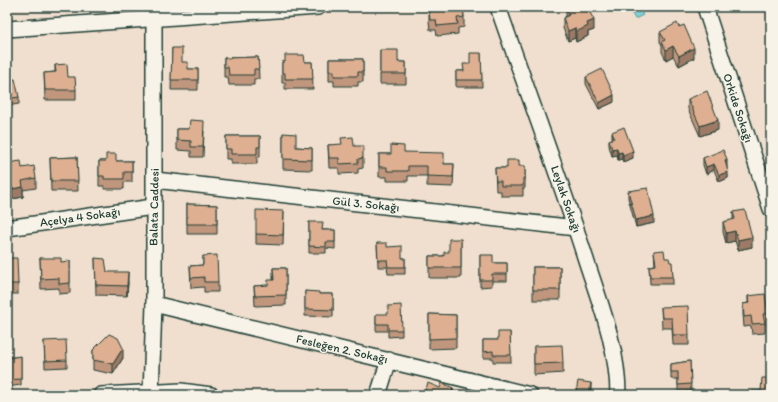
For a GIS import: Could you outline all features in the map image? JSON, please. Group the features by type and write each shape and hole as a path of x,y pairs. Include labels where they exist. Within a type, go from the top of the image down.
{"street":[{"path":"7,29 153,13 318,7"},
{"name":"Leylak Sokağı","path":"498,7 576,228 606,321 615,357 618,395"},
{"name":"Orkide Sokağı","path":"705,7 771,209"},
{"name":"Balata Caddesi","path":"151,393 154,304 153,207 155,180 153,13"},
{"name":"Gül 3. Sokağı","path":"155,180 576,228"},
{"name":"Açelya 4 Sokağı","path":"7,228 153,207"},
{"name":"Fesleğen 2. Sokağı","path":"154,304 530,395"},
{"path":"378,395 389,360"},
{"path":"102,395 181,391 211,395"}],"water":[{"path":"628,7 638,7 643,15 635,19"}],"building":[{"path":"440,7 463,7 464,17 457,18 458,24 437,26 436,20 430,20 429,11 440,9"},
{"path":"566,7 587,7 594,20 587,23 588,26 576,32 575,28 568,31 563,18 569,15"},
{"path":"677,23 679,27 684,25 694,48 679,56 673,46 666,50 662,42 665,40 660,32"},
{"path":"172,48 182,48 182,62 188,62 188,69 198,69 198,80 171,80"},
{"path":"380,50 398,50 398,62 406,62 406,74 380,74"},
{"path":"470,53 481,53 482,80 456,80 456,71 464,71 463,64 470,64"},
{"path":"285,55 304,55 305,62 312,62 313,79 285,79 285,73 282,73 282,62 285,62"},
{"path":"258,57 259,69 254,69 254,75 229,75 228,67 224,67 224,58"},
{"path":"329,59 363,59 363,72 358,72 358,76 334,76 334,71 329,71"},
{"path":"67,64 68,77 75,77 76,90 45,90 44,73 56,72 55,65"},
{"path":"602,69 614,95 599,103 586,77"},
{"path":"15,79 19,97 7,99 7,80"},
{"path":"707,91 718,120 700,126 688,99"},
{"path":"190,120 204,121 203,147 191,147 191,141 177,140 177,129 189,129"},
{"path":"624,127 633,151 623,155 622,152 618,153 617,148 612,149 609,140 614,138 612,132"},
{"path":"283,133 296,134 296,147 312,148 312,160 283,159"},
{"path":"226,136 260,136 260,147 257,147 257,154 231,154 231,149 226,149"},
{"path":"353,137 354,146 363,146 363,158 358,159 358,163 339,164 339,158 329,158 328,145 342,144 341,138"},
{"path":"391,145 404,146 404,152 444,153 444,164 454,164 453,177 427,176 427,166 408,166 408,171 387,171 387,167 379,167 379,154 391,154"},
{"path":"723,150 727,159 725,160 728,172 719,175 714,164 706,167 703,158"},
{"path":"106,154 116,154 116,161 132,161 132,172 124,172 124,179 104,179 104,176 99,176 99,161 106,161"},
{"path":"77,157 78,181 51,181 50,158"},
{"path":"507,160 519,160 519,166 525,166 523,186 501,186 501,181 496,181 495,168 507,168"},
{"path":"21,161 22,168 34,166 36,178 22,181 23,187 12,189 11,183 7,184 7,173 10,172 8,163"},
{"path":"648,188 654,216 636,220 628,191"},
{"path":"187,204 217,205 217,224 187,224"},
{"path":"256,210 284,211 283,235 256,234"},
{"path":"745,210 752,237 738,240 735,231 726,233 723,222 735,219 733,212"},
{"path":"309,222 323,222 322,230 335,230 335,242 326,242 326,247 309,246"},
{"path":"449,239 461,239 461,268 429,268 429,256 444,256 444,252 449,252"},
{"path":"377,243 387,243 387,247 402,246 402,258 405,258 405,267 388,267 387,260 378,260"},
{"path":"664,250 665,258 669,258 670,262 672,262 673,277 650,277 649,266 656,265 654,251"},
{"path":"217,255 218,282 204,282 204,277 191,278 190,266 203,265 203,256"},
{"path":"480,255 493,255 493,263 507,263 507,274 492,274 492,280 480,280"},
{"path":"7,258 17,258 18,284 7,284"},
{"path":"40,258 61,258 61,262 70,261 70,283 59,284 59,278 41,279"},
{"path":"95,258 105,259 107,272 128,272 127,286 96,285"},
{"path":"533,267 560,267 560,290 533,290"},
{"path":"273,268 286,268 286,295 255,296 254,286 268,285 268,280 274,280"},
{"path":"305,291 319,292 319,294 333,294 333,310 305,309"},
{"path":"765,294 768,314 763,314 765,323 752,324 751,316 744,317 743,304 749,303 748,296"},
{"path":"401,305 402,330 388,330 388,324 376,324 376,314 388,314 388,306"},
{"path":"688,306 689,335 673,335 672,318 662,318 661,307"},
{"path":"429,314 456,315 456,338 429,339"},
{"path":"498,332 510,332 511,355 493,355 493,351 483,352 483,340 498,340"},
{"path":"109,334 118,338 123,348 113,364 93,360 93,350"},
{"path":"66,340 67,360 45,361 44,341"},
{"path":"562,345 563,363 534,364 534,346"},
{"path":"21,356 21,379 7,380 7,358"},
{"path":"690,361 691,384 678,385 678,372 671,372 671,364"},
{"path":"762,378 770,378 771,395 752,395 752,391 761,391"},
{"path":"578,381 591,383 589,394 576,392"},
{"path":"428,383 440,388 442,383 453,388 450,395 429,395 424,393"}]}
